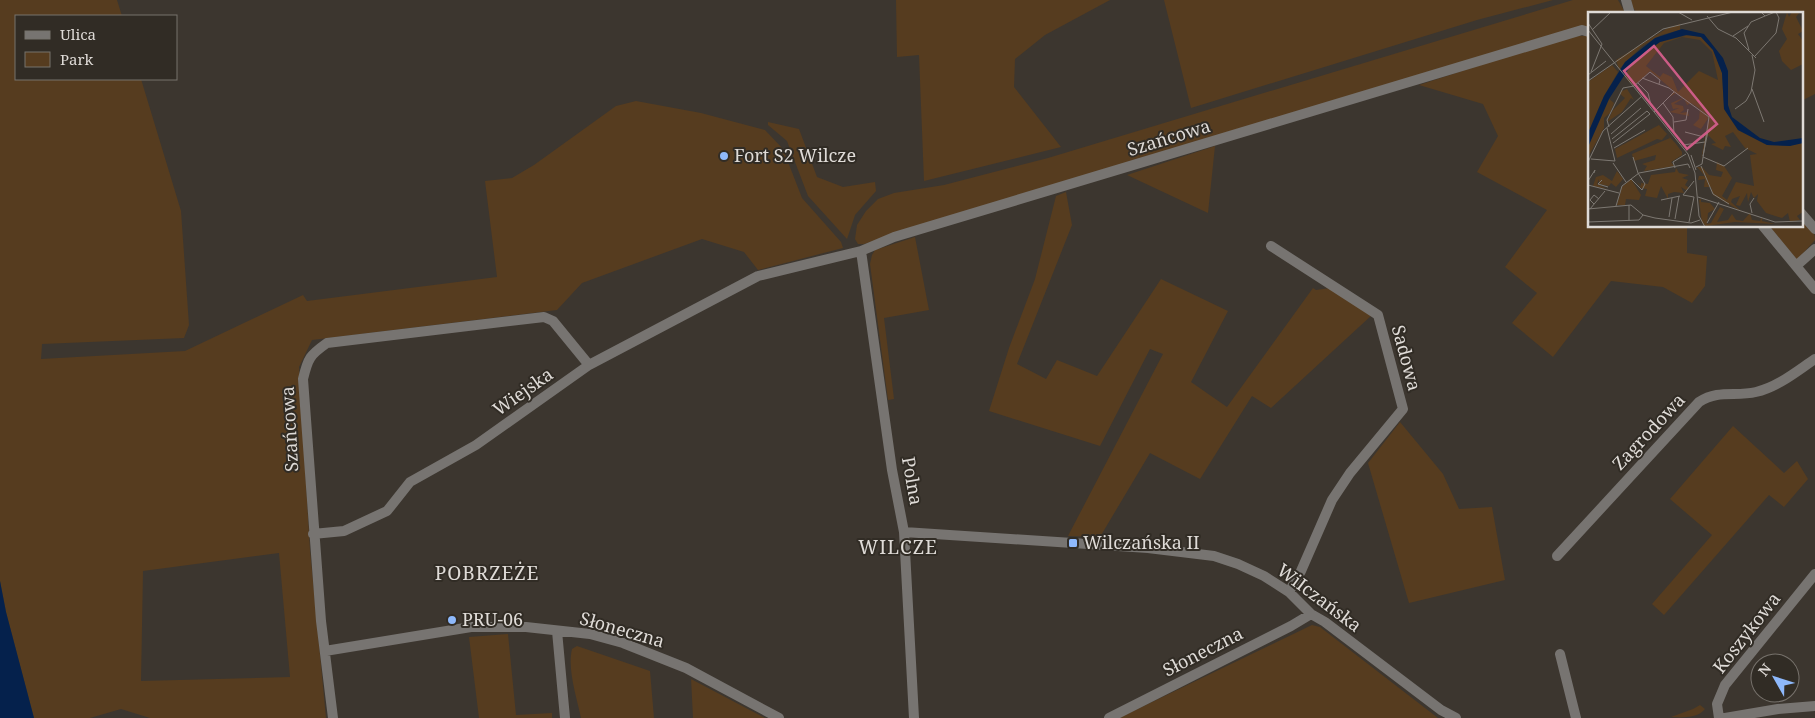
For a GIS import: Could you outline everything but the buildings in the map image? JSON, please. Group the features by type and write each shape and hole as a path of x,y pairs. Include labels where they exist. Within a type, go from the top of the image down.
{"street":[{"name":"Szańcowa","path":"758,276 861,250 894,237 1582,30 1588,32"},
{"path":"1802,214 1815,229"},
{"path":"1765,228 1815,289"},
{"name":"Sadowa","path":"1271,246 1378,315 1403,409 1350,472 1332,500 1301,571 1289,592"},
{"path":"1796,266 1815,249"},
{"name":"Polna","path":"861,250 892,470 904,532 914,718"},
{"name":"Wiejska","path":"314,534 344,530 387,511 410,482 476,445 589,365 758,276"},
{"name":"Szańcowa","path":"333,718 324,651 314,534 303,379 307,362 316,351 328,343 544,318 553,320 589,365"},
{"name":"Zagrodowa","path":"1557,556 1699,402 1708,396 1718,394 1754,393 1764,390 1779,383 1815,359"},
{"name":"WiIczańska","path":"904,532 1188,551 1214,556 1238,564 1264,576 1289,592 1311,614 1325,622 1433,704 1456,718"},
{"name":"Koszykowa","path":"1719,718 1718,704 1725,685 1815,574"},
{"name":"Słoneczna","path":"1109,718 1291,626 1311,614"},
{"name":"Słoneczna","path":"324,651 471,627 526,627 590,634 657,655 686,668 779,718"},
{"path":"557,631 565,718"},
{"path":"1560,654 1576,718"},
{"path":"1725,718 1778,709 1815,706"}],"green space":[{"path":"0,0 117,0 122,15 15,15 15,80 141,80 181,211 189,325 184,338 42,344 41,359 185,351 303,295 307,301 497,277 485,181 512,178 534,165 616,106 636,101 701,113 765,130 783,149 802,198 841,242 843,248 758,270 744,252 702,239 582,283 557,310 312,340 299,367 310,550 326,718 150,718 121,709 90,718 34,718 6,612 0,581","holes":["279,553 290,677 141,681 143,571"]},
{"path":"896,0 1110,0 1045,35 1015,59 1014,87 1061,147 924,181 919,55 897,57"},
{"path":"1164,0 1553,0 1477,20 1191,108"},
{"path":"1573,0 1618,0 1625,12 1588,12 1588,28 864,244 858,244 855,239 857,225 866,211 878,199 894,193 944,185 1048,158"},
{"path":"1631,0 1815,0 1815,94 1802,100 1802,12 1636,12"},
{"path":"1588,36 1588,228 1687,228 1687,253 1707,256 1705,286 1692,303 1663,287 1611,281 1553,357 1512,323 1537,293 1505,267 1547,210 1477,172 1498,136 1483,104 1419,85 1564,38"},
{"path":"768,122 799,129 817,177 843,187 875,182 876,191 855,215 847,239 808,196 787,141 768,125"},
{"path":"1215,146 1208,213 1127,175"},
{"path":"1066,192 1072,225 1017,364 1046,379 1057,360 1097,376 1161,279 1228,311 1191,382 1227,407 1313,288 1316,290 1330,288 1372,315 1271,408 1252,396 1200,479 1150,453 1100,537 1068,536 1163,354 1150,349 1100,446 989,411 1009,348 1035,279 1056,196"},
{"path":"1802,216 1812,229 1815,240 1797,260 1771,228 1802,228"},
{"path":"915,237 929,310 884,318 894,399 888,400 870,264 875,250"},
{"path":"1400,422 1443,474 1459,509 1492,507 1505,580 1409,603 1368,463"},
{"path":"1733,426 1784,473 1797,461 1808,479 1784,507 1769,495 1664,615 1652,604 1712,535 1670,499"},
{"path":"1312,625 1320,627 1438,718 1119,718"},
{"path":"508,634 516,715 552,713 552,718 479,718 469,637"},
{"path":"577,646 650,671 654,718 581,718 573,684 571,665 572,649"},
{"path":"691,679 765,718 693,718"},
{"path":"1700,705 1705,709 1694,716 1671,717 1693,709"}],"water":[{"path":"0,581 6,612 34,718 0,718"}],"place":[{"name":"Fort S2 Wilcze","path":"724,156"},
{"name":"Wilczańska II","path":"1073,543"},
{"name":"PRU-06","path":"452,620"}],"district":[{"name":"WILCZE","path":"898,547"},
{"name":"POBRZEŻE","path":"487,573"}]}
